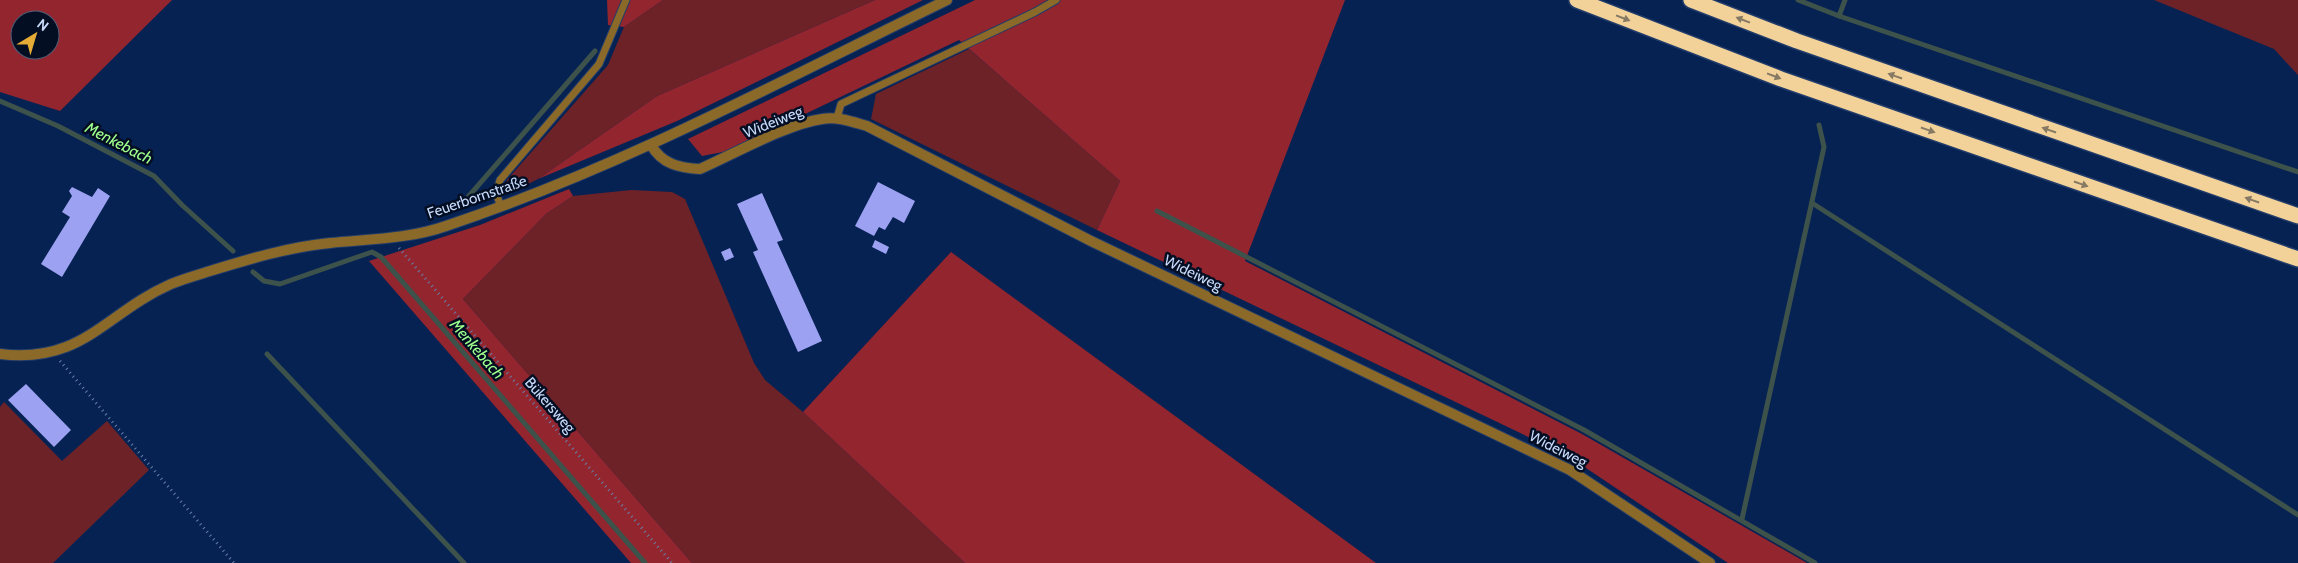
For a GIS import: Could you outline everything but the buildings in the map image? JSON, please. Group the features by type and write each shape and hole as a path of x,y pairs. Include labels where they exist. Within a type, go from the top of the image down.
{"highway":[{"path":"1578,0 1781,79 2298,259"},
{"path":"1690,0 1797,41 2298,216"}],"street":[{"name":"Feuerbornstraße","path":"0,354 18,356 56,352 86,338 171,284 280,251 328,243 396,238 443,227 501,207 651,145 947,0"},
{"name":"Wideiweg","path":"651,145 655,153 665,162 700,170 792,128 822,118 837,118 867,126 1091,240 1570,470 1710,563"}],"lane":[{"path":"501,207 496,193 500,180 599,64 626,0"},
{"path":"837,118 842,104 1056,0"}],"path":[{"name":"Bükersweg","path":"396,238 400,249 672,563"},
{"path":"56,352 61,363 234,563"}],"shaded area":[{"path":"0,0 172,0 60,111 0,92"},
{"path":"607,0 663,0 624,27 608,25"},
{"path":"663,0 875,0 657,96 538,179 511,193 507,180 608,65 624,27"},
{"path":"875,0 923,0 677,121 538,179 657,96"},
{"path":"975,0 1345,0 1245,261 1582,434 1807,563 1728,563 1568,456 1097,230 1120,181 959,40 728,151 702,156 688,139"},
{"path":"2154,0 2298,0 2298,75 2274,49"},
{"path":"969,49 1120,181 1097,230 871,119 876,94"},
{"path":"569,189 573,196 546,214 463,299 692,563 631,563 369,261 480,225"},
{"path":"631,190 672,192 685,199 754,363 765,380 803,412 965,563 692,563 463,299 546,214 573,196"},
{"path":"951,252 1376,563 965,563 803,412"},
{"path":"4,402 62,461 107,421 149,470 53,563 0,563 0,407"}],"waterway":[{"path":"1798,0 1839,16 2298,172"},
{"path":"1839,16 1845,0"},
{"path":"462,204 595,51"},
{"name":"Menkebach","path":"0,101 58,126 154,176 182,205 233,251"},
{"path":"1742,519 1824,147 1819,125"},
{"path":"1812,203 2298,515"},
{"path":"1157,211 1584,430 1815,563"},
{"name":"Menkebach","path":"253,272 264,281 280,284 372,252 381,257 645,563"},
{"path":"267,354 464,563"}]}
